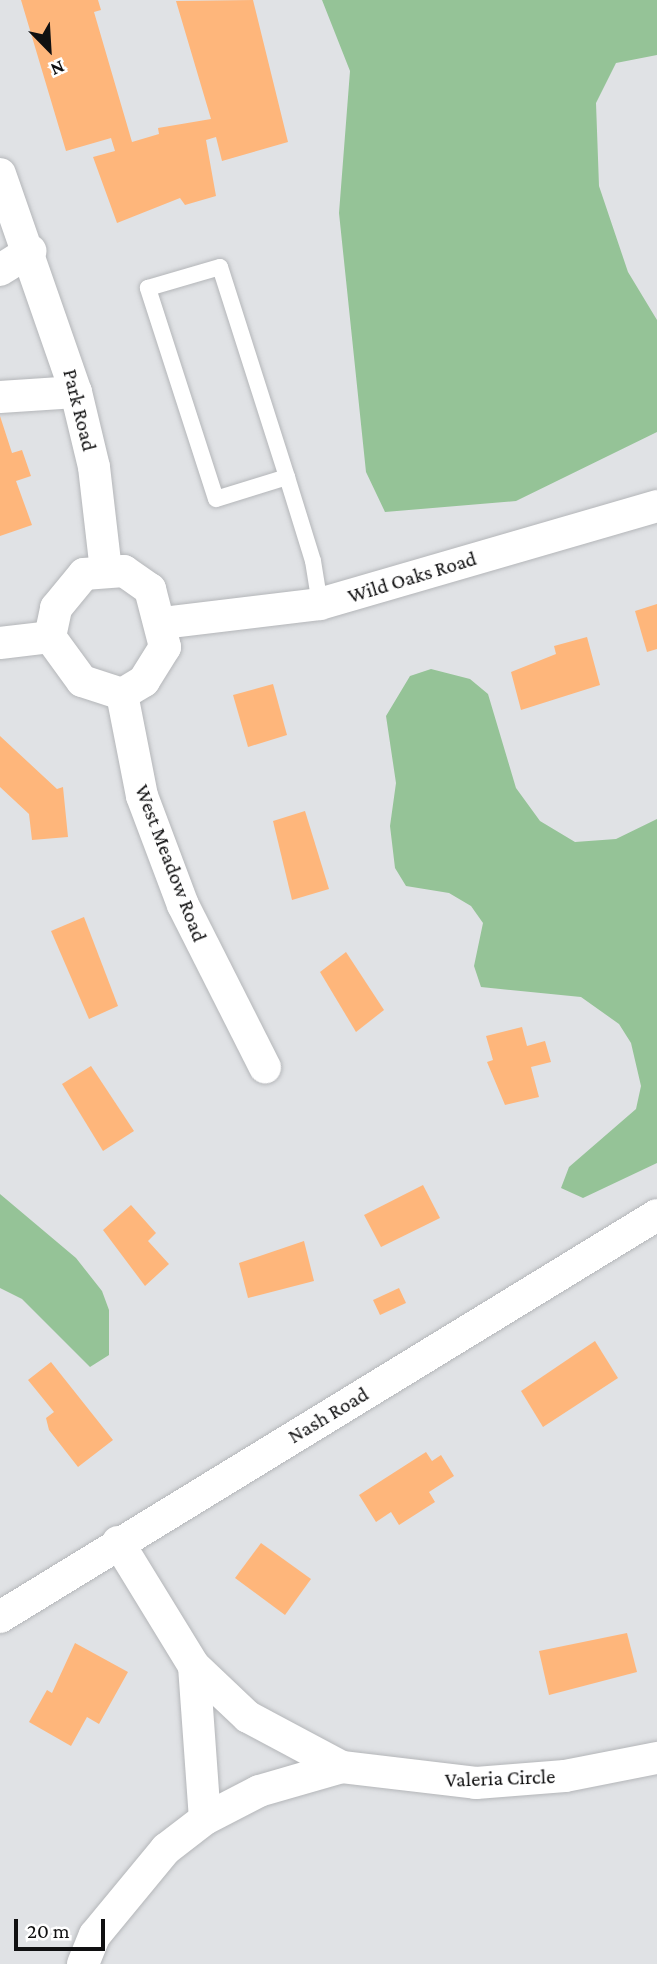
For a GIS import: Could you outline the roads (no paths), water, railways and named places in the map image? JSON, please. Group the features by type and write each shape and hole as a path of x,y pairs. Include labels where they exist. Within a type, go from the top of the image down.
{"street":[{"name":"Park Road","path":"0,174 31,251 76,392 94,467 106,570"},
{"path":"0,270 31,251"},
{"path":"0,397 76,392"},
{"name":"Wild Oaks Road","path":"163,623 320,604 657,506"},
{"path":"106,570 140,578 163,623 165,647 157,666 122,694 82,681 50,637 66,590 84,574 106,570"},
{"path":"0,643 50,637"},
{"name":"West Meadow Road","path":"122,694 142,796 183,905 265,1067"},
{"name":"Nash Road","path":"0,1617 118,1542 657,1214"},
{"name":"Valeria Circle","path":"118,1542 194,1666 248,1717 342,1767 476,1783 565,1776 657,1758"},
{"name":"Valeria Circle","path":"194,1666 205,1819"},
{"name":"Valeria Circle","path":"83,1964 94,1935 166,1849 205,1819 259,1791 342,1767"}],"lane":[{"path":"287,477 216,499 148,288 220,267 287,477 320,604"}]}
